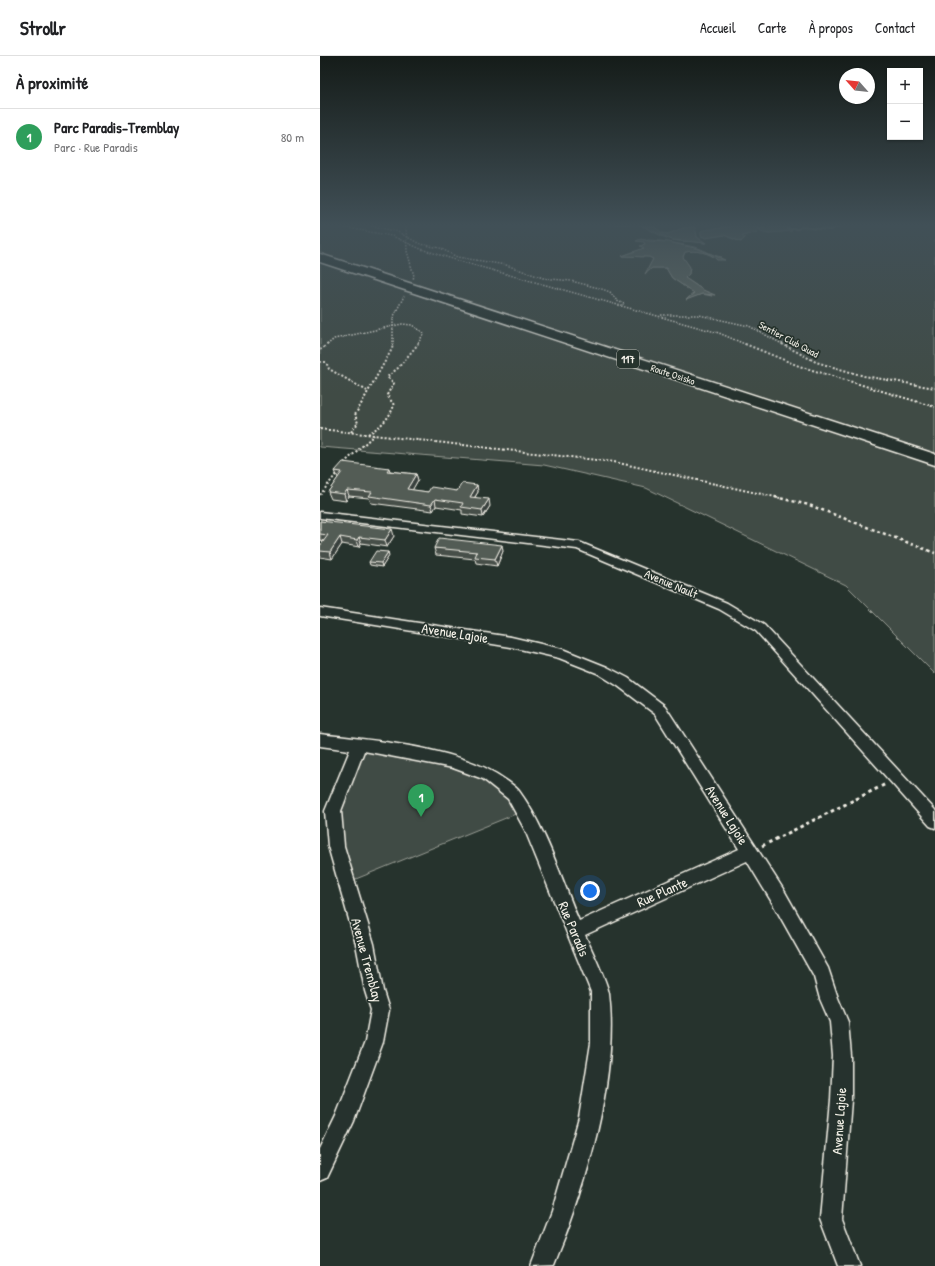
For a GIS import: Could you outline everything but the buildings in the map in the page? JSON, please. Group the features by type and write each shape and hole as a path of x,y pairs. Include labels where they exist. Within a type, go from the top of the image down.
{"highway":[{"name":"Route Osisko","path":"389,280 935,460"}],"street":[{"name":"Avenue Nault","path":"320,515 579,546 723,606 760,628 897,778 935,822"},
{"name":"Avenue Lajoie","path":"320,612 531,646 562,654 602,670 623,682 660,710 750,852 822,974 829,999 839,1022 842,1056 841,1100 831,1203 832,1219 849,1266"},
{"name":"Rue Paradis","path":"320,740 385,748 454,762 488,775 513,794 532,827 600,992 602,1011 600,1054 583,1147 553,1244 542,1266"},
{"name":"Avenue Tremblay","path":"320,1171 344,1121 374,1042 380,1010 374,991 365,944 336,846 333,811 359,746"},
{"name":"Rue Plante","path":"574,931 750,852"}],"path":[{"path":"351,432 358,422 355,415 367,391 392,349 394,326 393,318 396,315 397,307 412,280"},
{"path":"528,280 629,307 719,333 799,366 935,407"},
{"path":"566,280 610,292 617,301 629,307"},
{"name":"Sentier Club Quad","path":"649,313 660,315 699,315 749,326 816,362 864,376 935,388"},
{"path":"320,350 334,339 402,324 412,325 424,333 423,337 411,350 400,367 387,377 394,383 387,395 394,405 393,412 380,426 367,434"},
{"path":"320,362 326,362 329,369 367,391"},
{"path":"320,429 518,450 614,462 703,480 809,505 935,553"},
{"path":"320,496 350,456 374,435"},
{"path":"750,852 897,778"}],"shaded area":[{"path":"320,280 676,280 694,293 687,299 702,294 712,296 689,280 935,280 935,674 846,585 646,488 544,465 320,447"},
{"path":"676,280 689,280 703,290 715,295 702,294 686,300 694,293"},
{"path":"359,746 488,775 523,811 346,883 338,801"}],"place":[{"name":"Parc Paradis-Tremblay","path":"421,817"}]}
